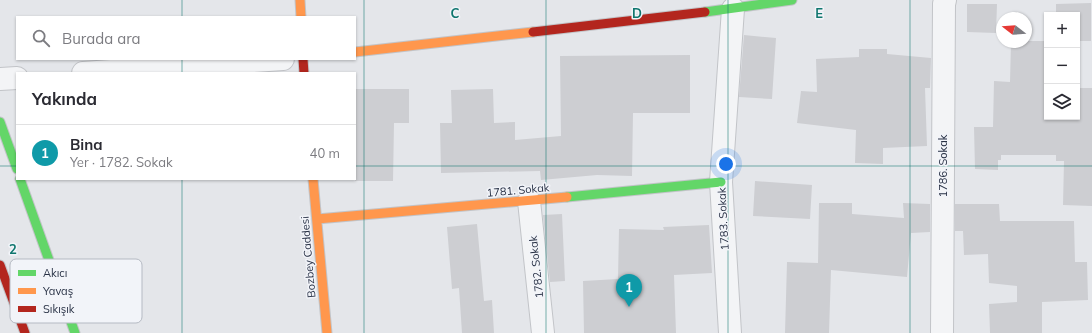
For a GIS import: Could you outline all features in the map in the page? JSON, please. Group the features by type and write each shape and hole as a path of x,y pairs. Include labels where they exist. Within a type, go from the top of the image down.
{"main road":[{"path":"300,0 301,16"},
{"path":"356,52 733,5 792,0"},
{"path":"303,60 304,72"},
{"path":"0,122 16,166"},
{"path":"20,180 49,259"},
{"name":"Bozbey Caddesi","path":"313,180 327,333"},
{"name":"1781. Sokak","path":"317,220 721,182"},
{"path":"0,265 10,292"},
{"path":"21,323 25,333"},
{"path":"72,323 76,333"}],"street":[{"name":"1786. Sokak","path":"942,333 945,0"},
{"name":"1783. Sokak","path":"730,333 721,182 733,5"},
{"path":"97,72 269,60"},
{"path":"0,79 16,78"},
{"name":"1782. Sokak","path":"529,201 543,333"}],"building":[{"path":"1091,3 1091,41 1080,41 1080,12 1056,12 1056,4"},
{"path":"967,4 997,4 996,33 967,32"},
{"path":"744,35 776,38 772,99 739,97"},
{"path":"1032,41 1044,41 1044,120 1080,120 1080,88 1092,88 1092,206 1063,205 1064,161 1056,161 1056,155 1001,155 1001,160 998,160 998,170 975,169 974,127 993,127 994,81 1010,82 1011,48 1032,48"},
{"path":"859,49 887,49 887,54 931,58 930,88 925,88 927,146 883,148 883,164 855,163 856,130 797,123 801,91 817,92 816,59 859,57"},
{"path":"690,55 690,113 633,113 632,176 597,175 541,180 540,171 441,173 440,123 452,123 451,90 493,89 494,123 515,122 515,140 561,136 560,56"},
{"path":"356,89 409,89 409,123 394,123 393,181 355,181"},
{"path":"755,181 812,185 810,219 753,216"},
{"path":"819,203 852,203 852,214 904,218 903,203 930,204 930,232 911,233 907,277 831,270 829,333 785,333 787,262 818,263"},
{"path":"955,204 999,204 1000,221 1074,221 1075,262 1087,262 1088,300 1042,302 1042,333 990,333 989,304 1017,302 1017,286 989,283 988,254 964,255 963,231 955,231"},
{"path":"562,214 565,281 550,282 543,215"},
{"path":"477,224 484,301 492,300 494,333 462,333 459,288 452,289 447,227"},
{"path":"709,225 712,273 674,275 676,333 584,333 583,281 618,279 619,229 664,230 663,227"}],"traffic: fast":[{"path":"705,12 792,0"},
{"path":"0,122 16,166"},
{"path":"20,180 49,259"},
{"path":"567,197 721,182"},
{"path":"71,323 75,333"}],"traffic: slow":[{"path":"300,0 301,16"},
{"path":"356,52 533,32"},
{"path":"313,180 327,333"},
{"path":"317,219 567,197"}],"traffic: jam":[{"path":"533,32 705,12"},
{"path":"303,60 304,72"},
{"path":"0,265 10,292"},
{"path":"21,323 25,333"}],"place":[{"name":"Bina","path":"629,307"}]}
